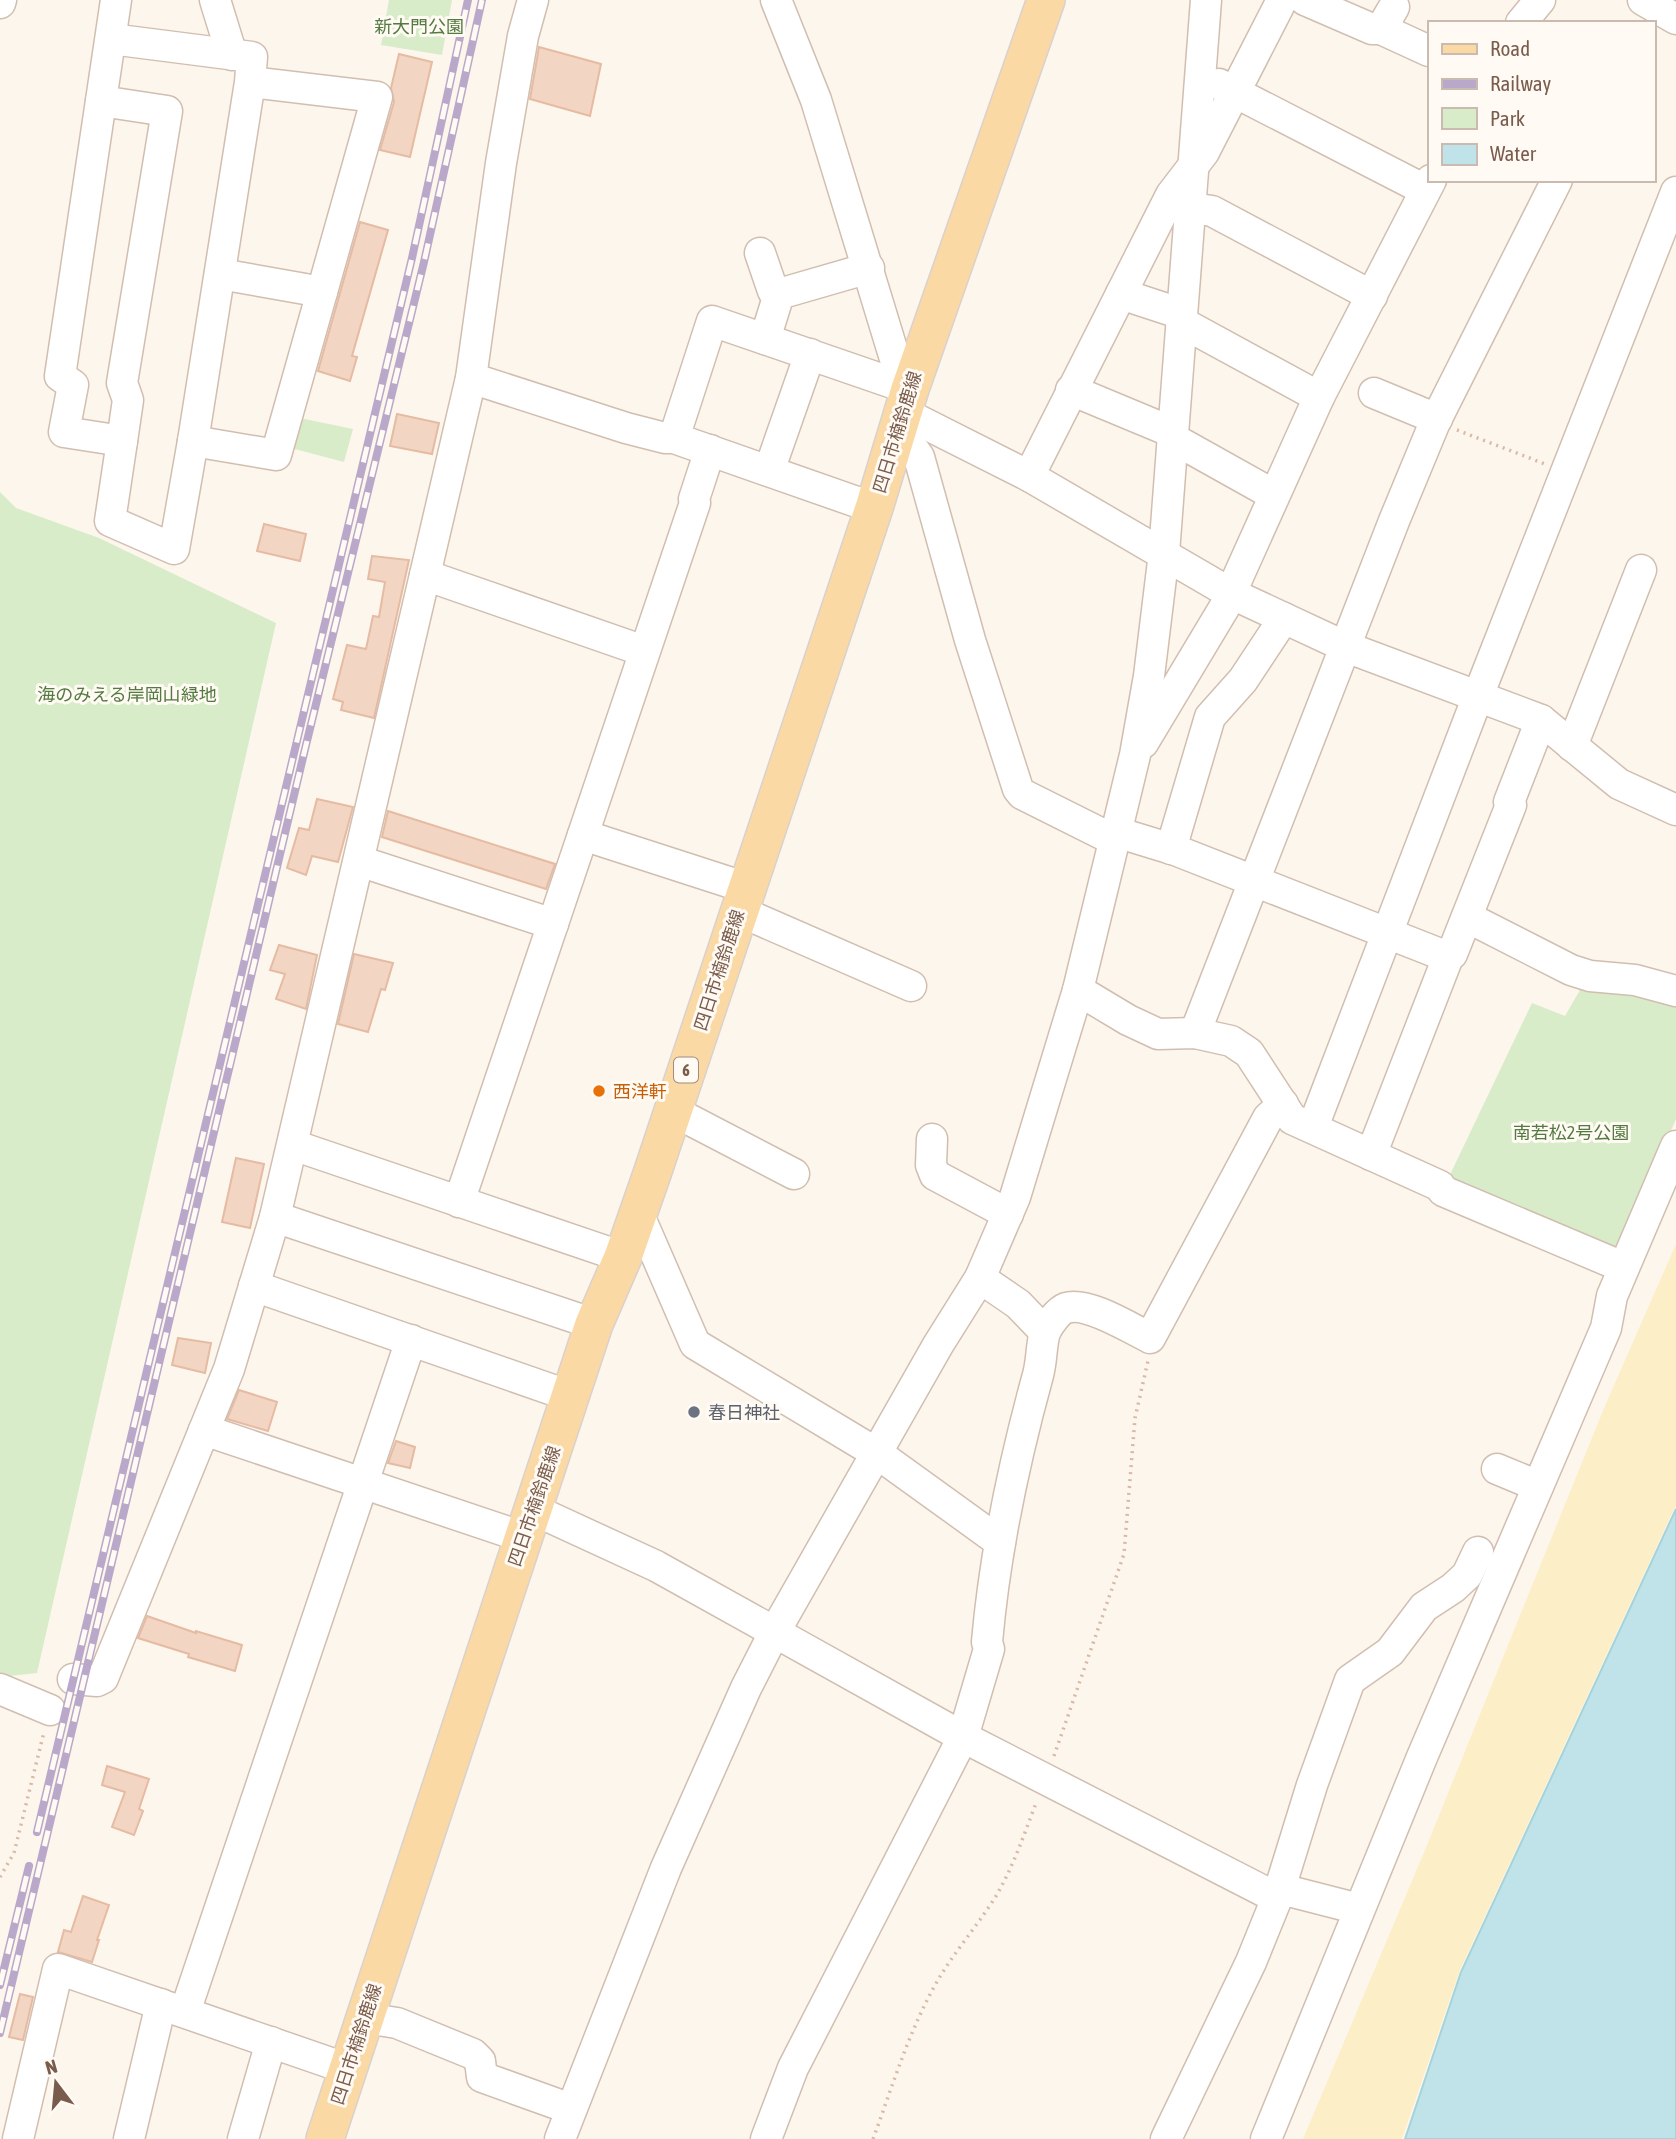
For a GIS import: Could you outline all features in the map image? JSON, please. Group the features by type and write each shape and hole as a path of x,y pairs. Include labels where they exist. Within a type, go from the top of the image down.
{"main road":[{"name":"四日市楠鈴鹿線","path":"325,2139 594,1324 623,1257 673,1111 874,508 904,404 1046,0"}],"street":[{"path":"117,0 61,376 73,385 64,432 122,440"},
{"path":"215,0 232,55"},
{"path":"73,1679 97,1681 103,1678 229,1369 275,1217 471,378 501,163 523,36 533,0"},
{"path":"776,0 816,100 869,268 970,640 1018,789 1022,794 1115,836 1171,849 1448,957"},
{"path":"560,2139 666,1868 741,1699 774,1633 979,1278 1008,1214 1077,990 1135,755 1149,676 1164,553 1206,0"},
{"path":"1029,475 1171,195 1204,152 1282,0"},
{"path":"1305,0 1372,29 1388,18 1428,50"},
{"path":"1523,21 1540,0"},
{"path":"101,101 167,111 122,383 128,400 110,521 174,549 220,274 250,82 251,57 111,39"},
{"path":"1135,755 1224,608 1319,397 1428,185 1200,74"},
{"path":"193,440 276,455 377,97 250,82"},
{"path":"1313,1127 1676,190 1655,181"},
{"path":"1195,1033 1394,521 1436,421 1556,182"},
{"path":"1192,208 1212,211 1372,296"},
{"path":"760,253 773,291 779,294 869,268"},
{"path":"220,274 322,292"},
{"path":"765,339 779,294"},
{"path":"1121,294 1181,318 1319,397"},
{"path":"674,438 712,321 810,354 1029,475 1230,593 1346,647 1541,720 1619,785 1676,810"},
{"path":"769,471 810,354"},
{"path":"471,378 626,428 674,438 874,508"},
{"path":"1071,390 1172,435 1274,495"},
{"path":"1374,393 1436,421"},
{"path":"460,1202 710,450"},
{"path":"1573,746 1641,570"},
{"path":"425,575 644,651"},
{"path":"1171,849 1210,717 1243,680 1284,618"},
{"path":"1371,1155 1448,957 1452,954 1467,917 1541,720"},
{"path":"583,835 743,900 911,986"},
{"path":"359,861 552,924"},
{"path":"1467,917 1571,970 1590,976 1635,980 1676,991"},
{"path":"1077,990 1158,1034 1195,1033 1231,1041 1250,1054 1292,1119 1440,1185 1443,1191 1623,1267"},
{"path":"766,2139 793,2067 963,1737 989,1649 987,1642 991,1595 1000,1542 1023,1431 1042,1360 1045,1332 1059,1312 1068,1307 1092,1310 1150,1338 1268,1118 1283,1104"},
{"path":"673,1111 794,1174"},
{"path":"932,1139 931,1165 935,1175 1008,1214"},
{"path":"293,1145 623,1257"},
{"path":"1166,2139 1251,1962 1279,1894 1312,1785 1350,1680 1390,1652 1424,1607 1467,1576 1538,1486 1606,1328 1612,1296 1623,1267 1676,1146"},
{"path":"638,1213 695,1344 878,1454 1000,1542"},
{"path":"275,1217 594,1324"},
{"path":"979,1278 1018,1304 1045,1332"},
{"path":"254,1286 570,1396"},
{"path":"129,2139 173,2008 363,1483 411,1340"},
{"path":"204,1430 363,1483 528,1523 656,1566 1045,1780 1279,1894 1359,1909"},
{"path":"1497,1469 1538,1486"},
{"path":"1266,2139 1359,1909 1482,1554"},
{"path":"0,1689 50,1710"},
{"path":"18,2139 58,1969 348,2068"},
{"path":"365,2018 397,2023 473,2053 480,2061 482,2077 571,2109"},
{"path":"243,2139 271,2042"}],"path":[{"path":"1436,421 1567,472"},
{"path":"873,2139 919,2016 938,1980 995,1898 1011,1867 1045,1780 1124,1554 1135,1418 1151,1349 1150,1338"},
{"path":"0,1877 14,1853 50,1710"}],"green space":[{"name":"新大門公園","path":"389,0 452,0 442,55 381,45"},
{"path":"300,418 353,429 344,462 291,448"},
{"name":"海のみえる岸岡山緑地","path":"0,492 16,508 99,538 276,623 37,1673 0,1677"},
{"name":"南若松2号公園","path":"1584,983 1676,1002 1676,1119 1616,1257 1447,1181 1532,1003 1565,1016"}],"sand":[{"path":"1676,1244 1676,1505 1460,1970 1402,2139 1303,2139 1425,1850 1604,1408"}],"water":[{"path":"1676,1509 1676,2139 1405,2139 1461,1972"}],"building":[{"path":"539,47 601,64 590,116 530,99"},
{"path":"399,54 432,62 410,157 380,150 394,102 391,88"},
{"path":"360,222 388,230 352,356 357,357 350,381 318,371"},
{"path":"397,414 439,423 432,454 390,446"},
{"path":"264,524 306,534 300,561 257,551"},
{"path":"372,556 409,560 374,718 341,710 343,702 333,699 347,645 366,649 373,616 379,617 385,582 368,579"},
{"path":"317,799 353,807 338,862 312,856 306,875 287,868 299,828 309,830"},
{"path":"388,811 555,864 546,889 382,837"},
{"path":"279,945 317,955 306,1009 276,999 285,974 270,970"},
{"path":"354,954 393,963 385,990 381,989 368,1032 338,1024"},
{"path":"236,1158 264,1164 250,1228 222,1222"},
{"path":"178,1338 211,1343 205,1373 172,1365"},
{"path":"239,1390 277,1402 268,1431 227,1419"},
{"path":"396,1441 415,1447 410,1468 388,1463"},
{"path":"147,1616 242,1645 235,1671 138,1638"},
{"path":"107,1766 149,1779 139,1809 143,1811 134,1835 112,1827 125,1792 102,1785"},
{"path":"83,1896 109,1905 92,1962 58,1952 64,1930 71,1932"},
{"path":"20,1994 33,1997 23,2040 9,2037"}],"railway":[{"path":"37,1832 412,258 468,0"},
{"path":"0,2033 306,745 424,262 482,0"},
{"path":"0,1985 29,1866"}],"place":[{"name":"西洋軒","path":"599,1091"},
{"name":"春日神社","path":"694,1412"}]}
